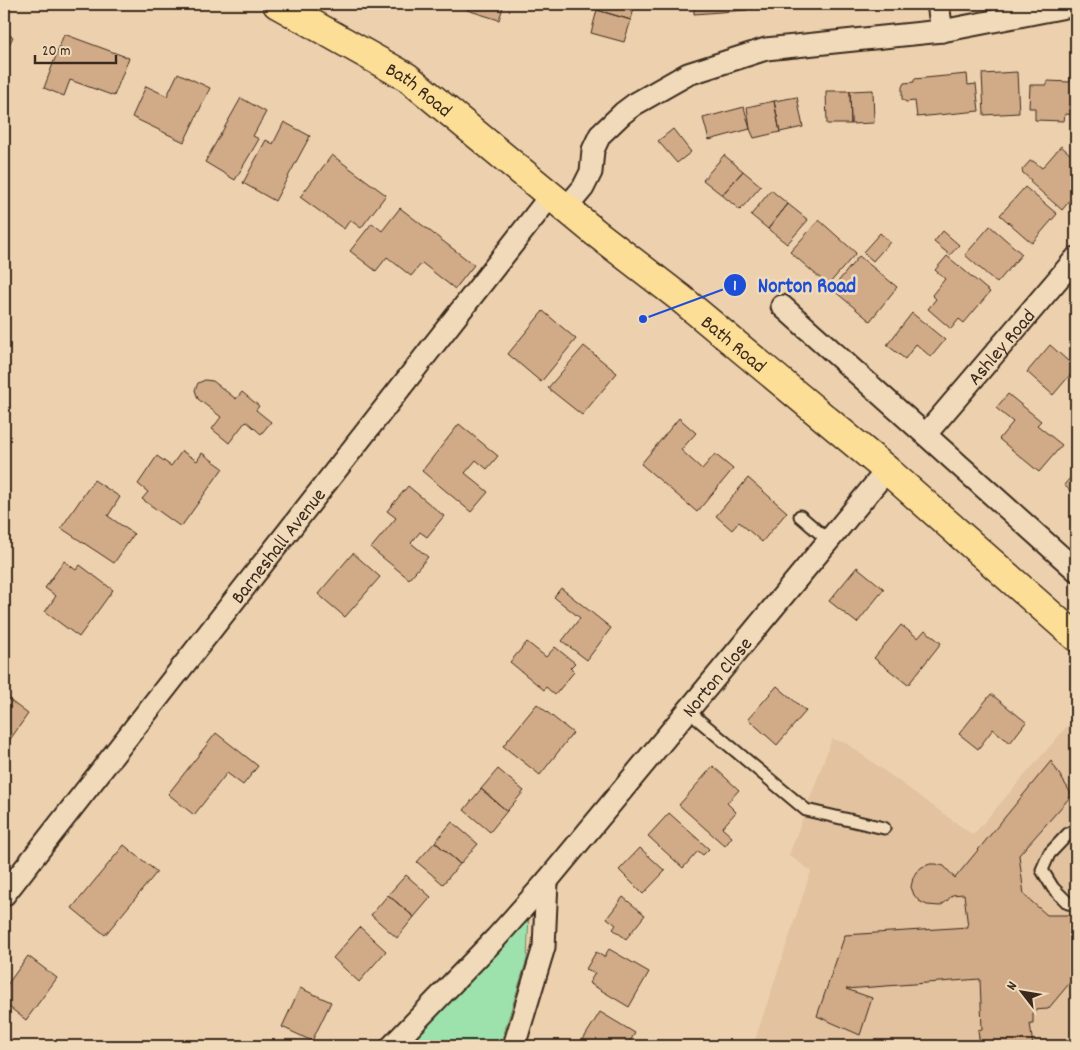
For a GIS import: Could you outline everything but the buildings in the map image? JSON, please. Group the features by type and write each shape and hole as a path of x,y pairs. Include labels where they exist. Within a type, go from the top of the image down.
{"main road":[{"name":"Bath Road","path":"277,4 407,77 596,233 679,297 887,470 1076,637"}],"street":[{"path":"938,4 942,31"},
{"name":"Barneshall Avenue","path":"4,895 559,201 583,188 591,172 593,150 600,134 623,113 635,104 688,74 766,49 942,31 1076,5"},
{"name":"Ashley Road","path":"926,434 1076,258"},
{"path":"782,306 1076,570"},
{"name":"Norton Close","path":"392,1046 496,938 547,881 887,470"},
{"path":"514,1046 544,947 547,881"}],"lane":[{"path":"800,516 829,540"},
{"path":"688,711 806,810 884,828"},
{"path":"1076,830 1068,834 1049,854 1042,870 1052,888 1068,903 1076,905"}],"shaded area":[{"path":"1076,716 1076,1046 753,1046 811,871 789,855 832,739 846,743 973,835"}],"green space":[{"path":"529,915 527,959 500,1046 404,1046"}],"place":[{"name":"Norton Road","path":"643,319"}]}
